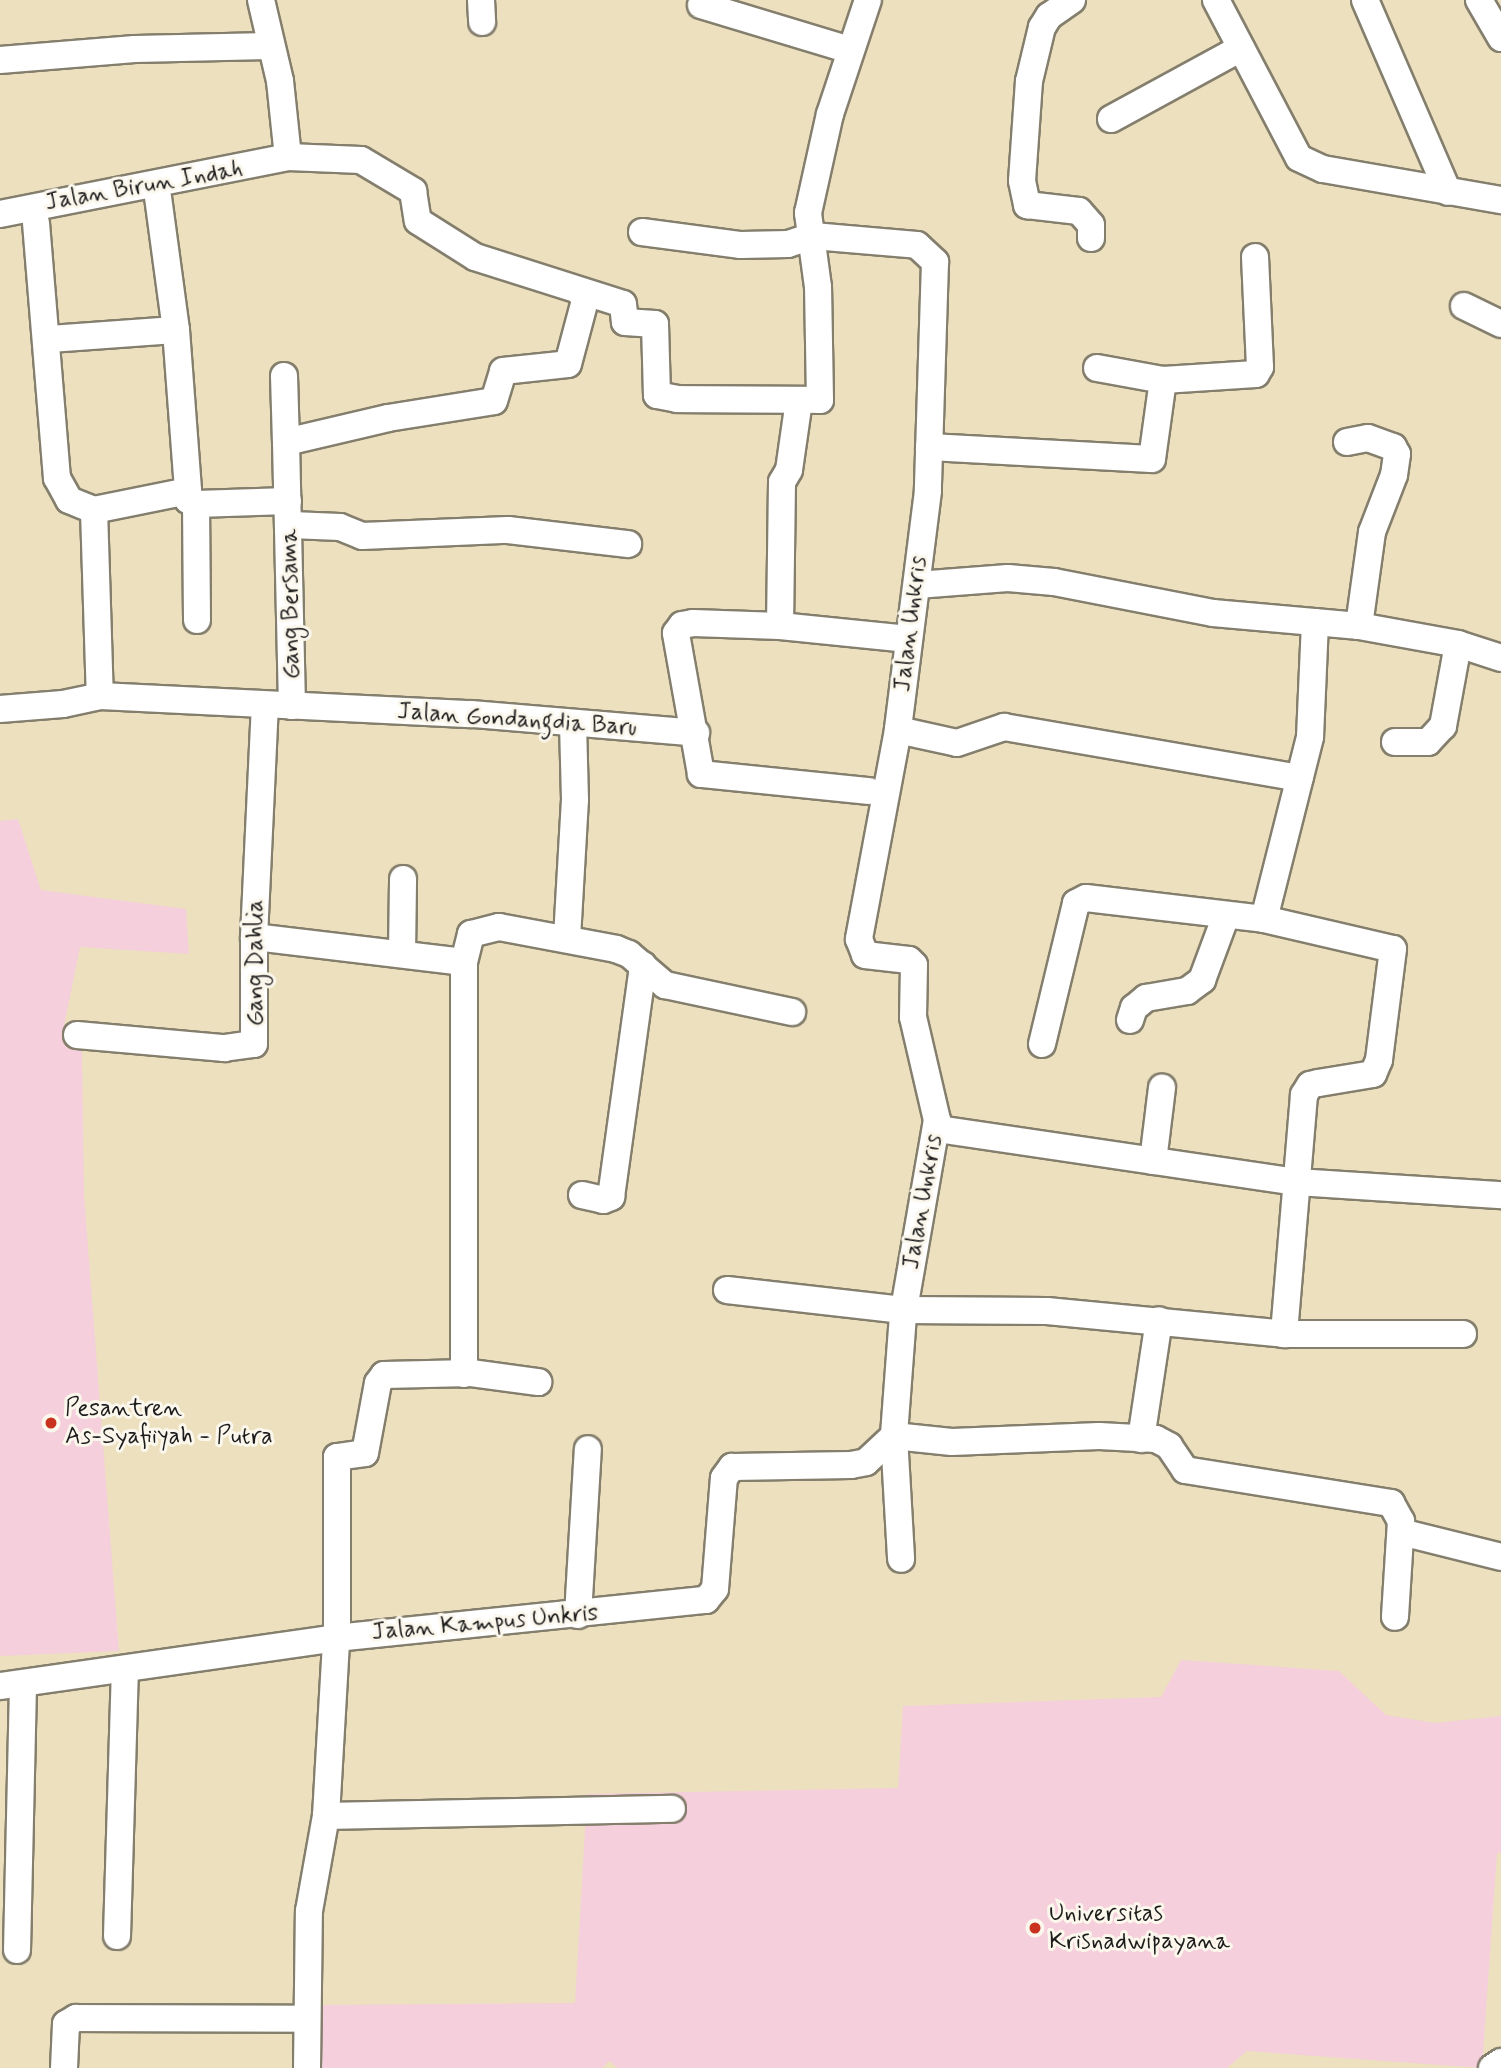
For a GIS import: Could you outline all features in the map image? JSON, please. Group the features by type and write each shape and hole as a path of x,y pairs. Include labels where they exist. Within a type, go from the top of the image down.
{"street":[{"path":"261,0 269,46 280,81 288,158"},
{"path":"580,292 623,304 625,322 655,324 657,395 677,400 820,400 821,343 813,236 808,213 813,183 850,50 868,0"},
{"path":"1072,0 1049,16 1042,27 1029,81 1022,181 1027,205 1079,211 1091,225 1091,239"},
{"path":"1216,0 1299,158 1323,169 1501,200"},
{"path":"1365,0 1448,192"},
{"path":"1479,0 1501,38"},
{"path":"701,5 850,50"},
{"path":"0,60 135,49 269,46"},
{"path":"1111,119 1241,48"},
{"name":"Jalan Birun Indah","path":"0,214 164,190 288,158 335,156 380,167 415,192 418,221 464,250 580,292"},
{"path":"164,190 179,285"},
{"path":"164,190 192,498 197,620"},
{"path":"36,223 49,339 58,478 69,500 94,510 192,498 290,513 362,536 508,530 628,544"},
{"name":"Jalan Unkris","path":"642,232 769,246 813,236 917,245 935,262 929,447 917,585 898,730 859,948 865,955 909,960 914,965 913,1017 937,1129 904,1310 894,1436 901,1559"},
{"path":"1097,368 1163,380 1256,374 1260,367 1255,257"},
{"path":"286,442 388,418 495,401 503,371 568,364 585,300 580,292"},
{"path":"1464,306 1501,324"},
{"path":"49,339 176,330"},
{"name":"Gang Bersama","path":"284,376 290,513 292,706"},
{"path":"929,447 1152,459 1163,380"},
{"path":"779,626 782,482 789,470 799,401"},
{"path":"1347,442 1368,438 1393,447 1397,454 1394,475 1374,522 1359,626"},
{"path":"94,510 100,696"},
{"path":"917,585 1008,578 1054,582 1213,613 1359,626 1458,644 1501,659"},
{"path":"1264,919 1310,737 1315,622"},
{"path":"869,791 701,774 696,733 676,647 676,633 682,625 779,626 908,639"},
{"path":"1395,742 1428,743 1438,734 1443,726 1458,644"},
{"name":"Jalan Gondangdia Baru","path":"0,709 63,704 100,696 573,723 696,733"},
{"name":"Gang Dahlia","path":"77,1035 224,1048 254,1044 254,937 265,705"},
{"path":"567,938 575,800 573,723"},
{"path":"898,730 957,743 1004,727 1300,778"},
{"path":"402,954 403,879"},
{"path":"1042,1044 1076,903 1101,898 1226,918 1264,919 1386,945 1395,956 1373,1074 1310,1085 1304,1095 1284,1334"},
{"path":"1130,1020 1134,1008 1146,998 1187,992 1202,980 1226,918"},
{"path":"464,1374 464,962 467,940 482,928 567,938 616,949 673,987 792,1013"},
{"path":"254,937 464,962"},
{"path":"582,1195 603,1200 611,1197 643,965"},
{"path":"1153,1161 1162,1088"},
{"path":"937,1129 1298,1182 1501,1195"},
{"path":"727,1290 904,1310 1047,1311 1284,1334 1463,1334"},
{"path":"1141,1439 1159,1320"},
{"path":"307,2067 309,1911 326,1816 336,1638 337,1457 365,1453 378,1383 384,1375 464,1374 538,1382"},
{"path":"894,1436 952,1442 1099,1436 1164,1441 1185,1470 1391,1503 1398,1512 1401,1532 1395,1617"},
{"name":"Jalan Kampus Unkris","path":"11,1685 125,1671 336,1638 578,1615 712,1597 724,1478 732,1467 850,1465 866,1461 894,1436"},
{"path":"578,1615 588,1449"},
{"path":"1401,1532 1501,1557"},
{"path":"117,1936 125,1671"},
{"path":"11,1685 17,1950"},
{"path":"326,1816 672,1809"},
{"path":"64,2068 66,2024 76,2018 307,2020"},
{"path":"1492,2068 1501,2062"}],"shaded area":[{"name":"Pesantren As-Syafiiyah - Putra","path":"18,819 41,890 186,909 189,954 80,947 62,1036 82,1052 84,1195 119,1651 0,1656 0,821"},
{"name":"Universitas Krisnadwipayana","path":"1181,1660 1339,1671 1386,1715 1435,1723 1501,1716 1501,1853 1497,1853 1482,2068 1247,2051 1227,2068 618,2068 609,2061 602,2068 317,2068 319,2005 575,2003 587,1794 898,1788 903,1706 1161,1697"}],"place":[{"name":"Pesantren As-Syafiiyah - Putra","path":"51,1423"},
{"name":"Universitas Krisnadwipayana","path":"1035,1928"}]}
